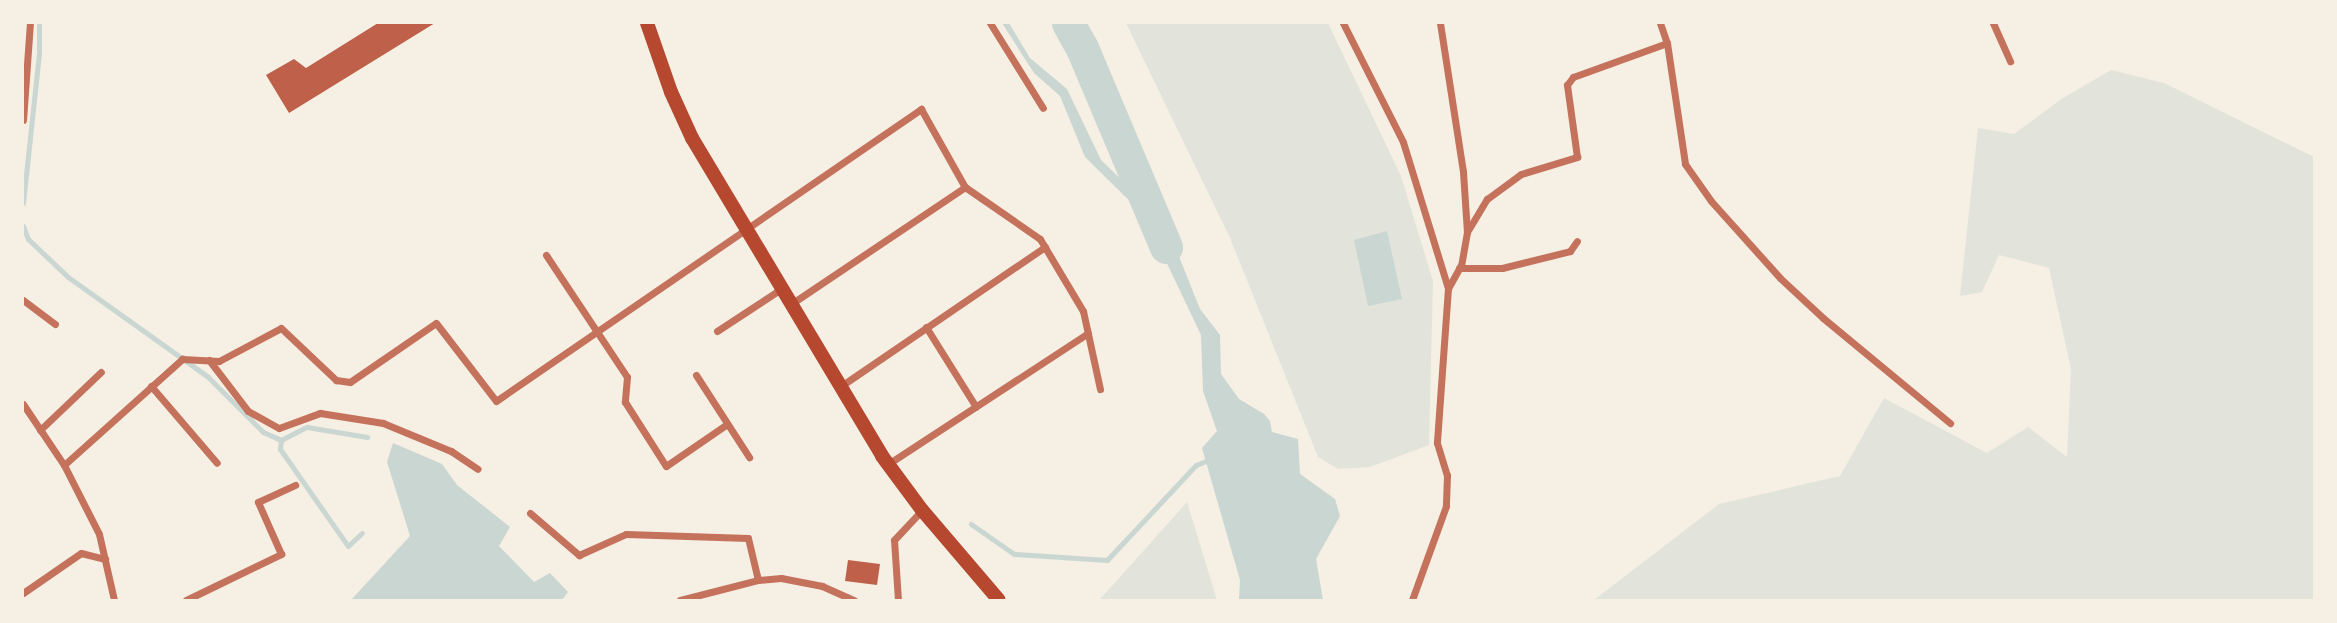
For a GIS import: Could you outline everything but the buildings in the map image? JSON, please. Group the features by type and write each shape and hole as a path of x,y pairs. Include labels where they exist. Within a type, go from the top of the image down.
{"main road":[{"path":"647,23 671,92 692,138 840,386 888,464 922,510 999,600"}],"street":[{"path":"23,120 30,23"},
{"path":"990,23 1043,108"},
{"path":"1343,23 1403,142 1448,288 1437,443 1447,475 1446,506 1412,600"},
{"path":"1440,23 1463,173 1467,232 1459,268 1448,288"},
{"path":"1660,23 1667,43 1685,164 1712,201 1780,278 1823,318 1950,423"},
{"path":"1993,23 2010,61"},
{"path":"1467,232 1487,199 1521,174 1577,157 1567,85 1573,77 1667,43"},
{"path":"64,465 182,359 219,361 281,328 336,380 350,382 436,323 496,401 921,109 965,187 1040,239 1083,311 1100,389"},
{"path":"790,304 965,187"},
{"path":"1459,268 1502,268 1570,251 1577,241"},
{"path":"840,386 1045,247"},
{"path":"546,255 627,377 625,402 666,466 727,424"},
{"path":"718,331 781,289"},
{"path":"23,300 55,324"},
{"path":"926,327 976,407"},
{"path":"888,464 1088,333"},
{"path":"209,360 248,411 279,428 320,413 383,423 451,451 478,470"},
{"path":"40,430 101,372"},
{"path":"696,375 749,457"},
{"path":"151,386 217,463"},
{"path":"23,404 64,465 99,534 114,600"},
{"path":"186,600 281,554 258,502 295,485"},
{"path":"898,600 894,540 922,510"},
{"path":"530,513 579,555 626,534 748,538 758,580"},
{"path":"23,593 81,553 105,559"},
{"path":"680,600 758,580 781,578 822,586 854,600"}],"shaded area":[{"path":"1002,23 1009,23 1030,58 1067,89 1101,160 1154,211 1174,244 1200,309 1220,335 1221,374 1239,399 1264,414 1270,421 1272,432 1298,439 1300,474 1335,499 1340,516 1316,559 1323,600 1239,600 1240,580 1202,448 1217,431 1203,391 1201,335 1144,215 1085,157 1060,96 1034,73"},
{"path":"1126,23 1328,23 1401,176 1433,281 1429,445 1370,467 1338,469 1318,457 1230,238"},
{"path":"2111,70 2164,83 2314,157 2314,600 1594,600 1719,504 1840,476 1884,398 1987,453 2028,427 2067,457 2071,369 2049,268 1999,255 1982,292 1960,296 1978,128 2014,134 2063,98"},
{"path":"1387,231 1402,299 1368,306 1354,240"},
{"path":"393,443 442,464 457,485 510,527 499,546 534,582 550,573 568,592 562,600 351,600 410,536 387,462"},
{"path":"1187,502 1217,600 1099,600 1121,576"}],"waterway":[{"path":"23,203 39,53 39,23"},
{"path":"1068,23 1082,48 1166,247"},
{"path":"23,226 28,239 68,277 208,377 263,432 281,440 307,427 367,437"},
{"path":"281,440 280,449 348,546 362,533"},
{"path":"971,524 1014,554 1107,560 1196,465 1211,459"}]}
